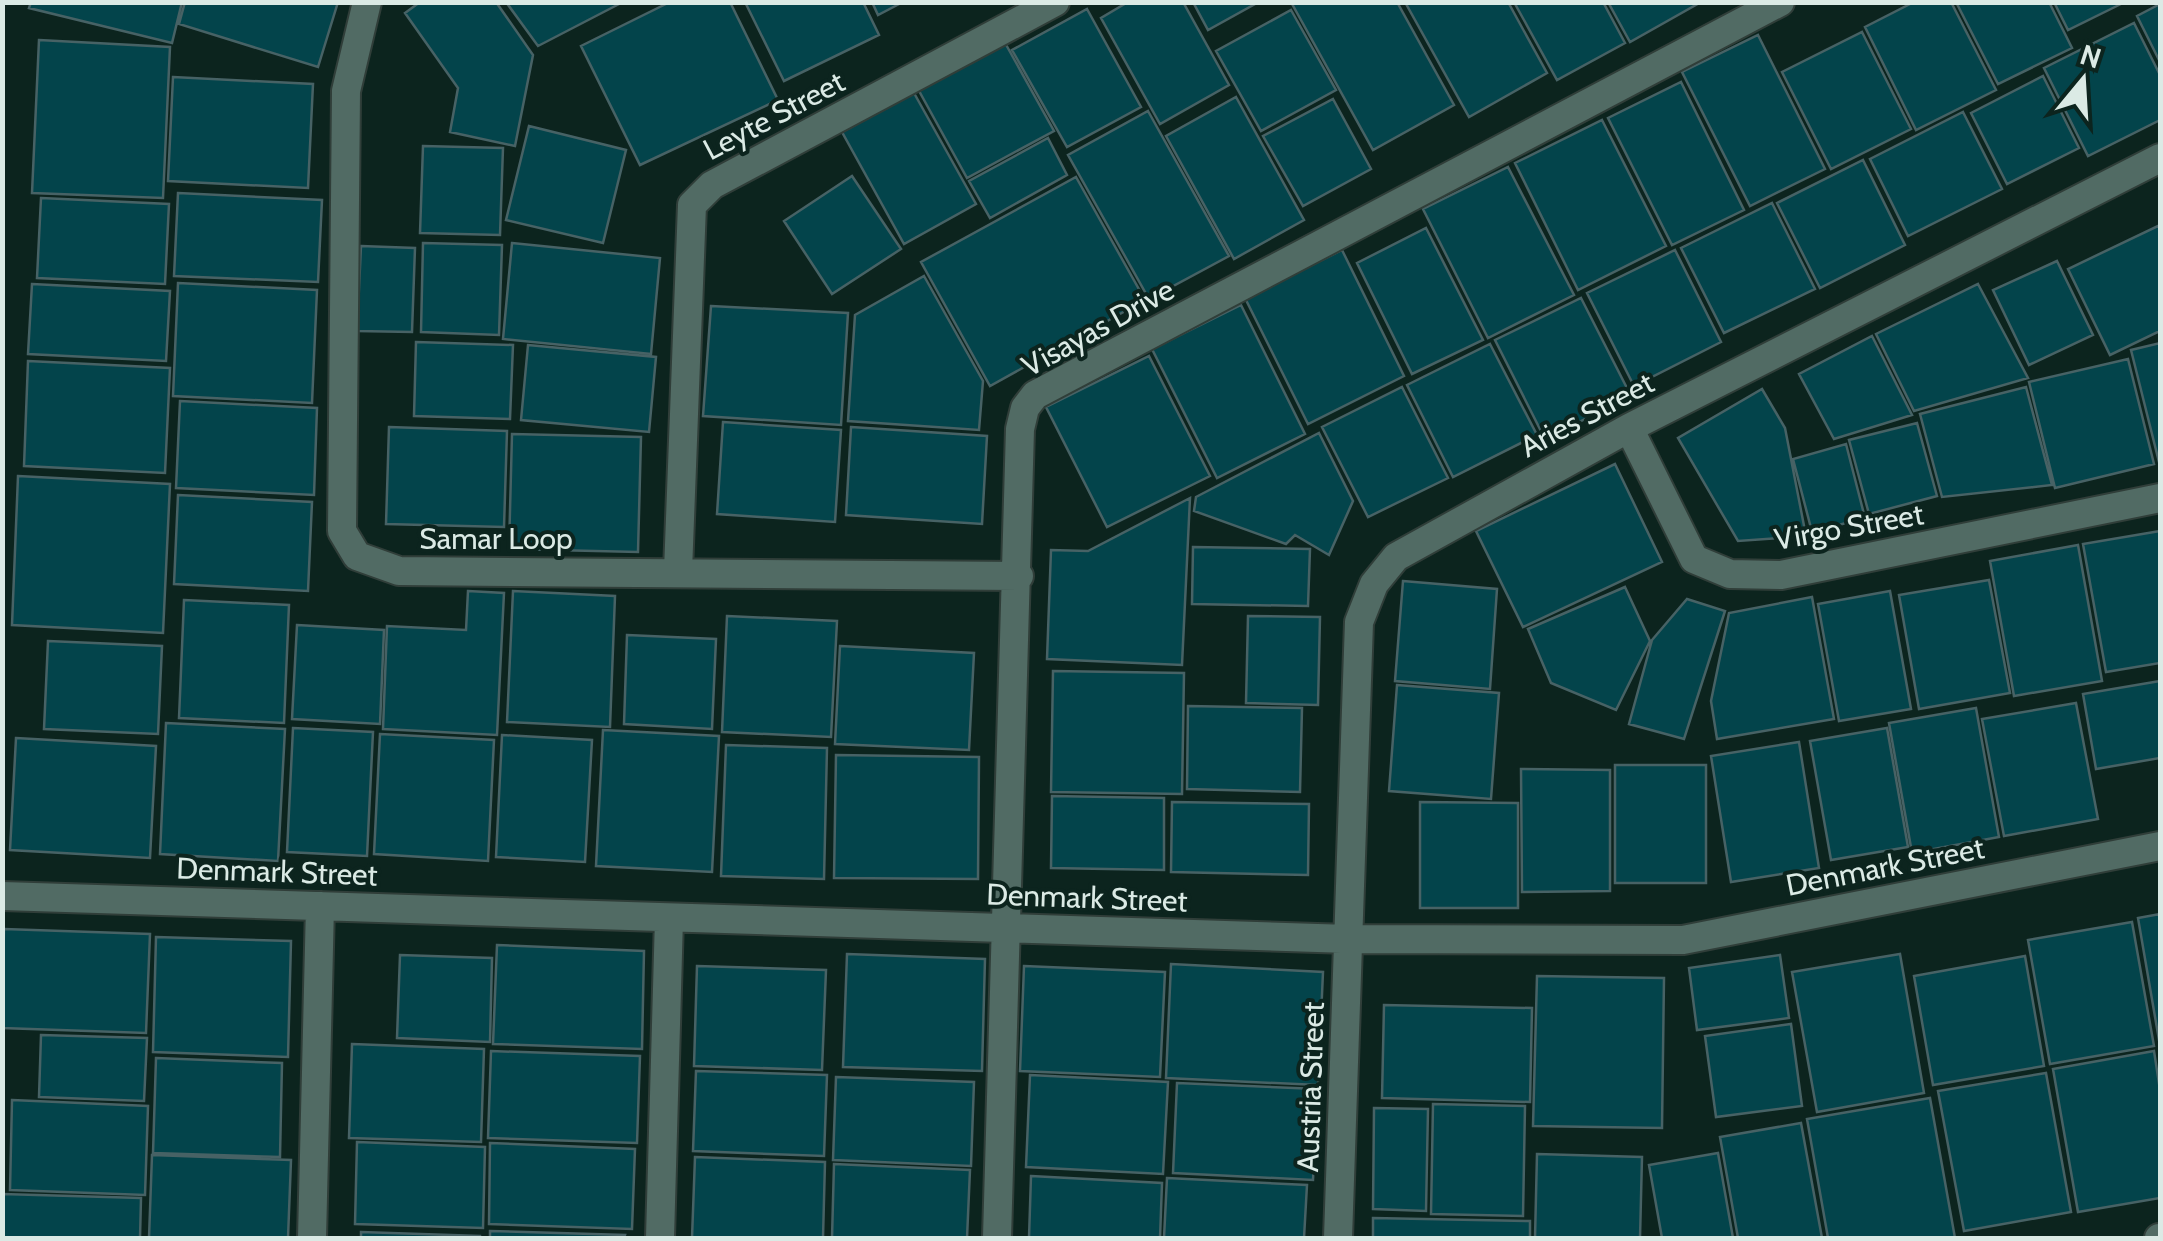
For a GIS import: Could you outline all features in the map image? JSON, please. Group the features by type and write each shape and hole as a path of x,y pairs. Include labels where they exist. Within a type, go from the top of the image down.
{"street":[{"name":"Samar Loop","path":"367,2 346,91 342,531 357,556 399,572 1019,576"},
{"name":"Leyte Street","path":"678,571 692,206 712,184 1055,2"},
{"name":"Visayas Drive","path":"998,1238 1020,429 1025,408 1035,395 1780,2"},
{"name":"Aries Street","path":"1349,939 1360,622 1374,584 1396,556 1629,428 2160,158"},
{"name":"Virgo Street","path":"1629,428 1694,559 1730,574 1781,576 2160,498"},
{"name":"Denmark Street","path":"2,896 1349,939 1683,940 2160,846"},
{"path":"312,1238 320,906"},
{"path":"660,1238 670,918"},
{"name":"Austria Street","path":"1338,1238 1349,939"}],"building":[{"path":"31,2 182,2 172,43 29,8"},
{"path":"185,2 338,2 318,67 179,24"},
{"path":"420,2 496,2 533,55 515,146 450,132 458,88 405,13"},
{"path":"506,2 620,2 621,3 538,46"},
{"path":"670,2 730,2 778,100 640,165 581,46"},
{"path":"745,2 863,2 879,35 784,81"},
{"path":"872,2 903,2 878,15"},
{"path":"1128,2 1183,2 1229,85 1160,124 1101,18"},
{"path":"1193,2 1255,2 1255,4 1208,30"},
{"path":"1291,2 1397,2 1454,105 1373,150"},
{"path":"1405,2 1508,2 1547,73 1469,117"},
{"path":"1514,2 1603,2 1625,43 1557,80"},
{"path":"1608,2 1701,2 1630,42"},
{"path":"1914,2 1951,2 1996,90 1916,130 1865,27"},
{"path":"1956,2 2049,2 2072,48 1998,84"},
{"path":"2054,2 2125,2 2068,30"},
{"path":"2160,4 2160,62 2137,16"},
{"path":"1087,9 1141,107 1067,147 1012,50"},
{"path":"1291,10 1336,90 1261,131 1216,51"},
{"path":"2134,23 2160,75 2160,120 2088,156 2044,68"},
{"path":"1862,32 1911,129 1831,169 1782,72"},
{"path":"1758,35 1825,169 1750,206 1682,72"},
{"path":"39,40 170,47 163,198 32,193"},
{"path":"1004,41 1054,131 967,178 918,89"},
{"path":"2043,76 2079,148 2007,184 1971,113"},
{"path":"173,77 313,84 308,188 168,181"},
{"path":"1681,82 1744,210 1672,245 1608,118"},
{"path":"914,93 976,204 904,244 842,132"},
{"path":"1236,97 1304,220 1234,259 1166,136"},
{"path":"1333,99 1371,169 1303,206 1263,136"},
{"path":"1148,111 1229,256 1149,299 1068,155"},
{"path":"1963,112 2002,189 1908,236 1870,159"},
{"path":"1602,120 1666,246 1578,290 1515,163"},
{"path":"529,126 626,150 603,243 506,220"},
{"path":"1048,138 1067,175 990,218 969,181"},
{"path":"423,146 503,148 500,235 420,233"},
{"path":"1863,160 1905,245 1820,288 1777,203"},
{"path":"1508,167 1574,295 1488,338 1423,209"},
{"path":"852,176 901,249 832,294 784,221"},
{"path":"1076,177 1145,300 990,386 921,262"},
{"path":"178,193 322,200 318,282 174,276"},
{"path":"41,198 169,204 165,284 37,278"},
{"path":"1772,203 1815,289 1724,333 1681,248"},
{"path":"2160,225 2160,331 2110,355 2068,269"},
{"path":"1426,228 1483,340 1412,374 1357,263"},
{"path":"423,243 502,245 499,335 421,332"},
{"path":"512,243 660,258 651,354 503,339"},
{"path":"361,246 415,248 412,332 357,331"},
{"path":"1342,250 1404,376 1308,424 1245,298"},
{"path":"1675,250 1721,342 1634,386 1587,293"},
{"path":"2057,261 2093,335 2029,365 1993,290"},
{"path":"924,276 983,381 979,430 848,421 855,315"},
{"path":"178,283 317,290 312,403 173,396"},
{"path":"32,284 170,291 166,361 28,354"},
{"path":"1978,284 2028,378 1914,411 1876,334"},
{"path":"1581,298 1631,396 1545,439 1495,340"},
{"path":"1241,305 1305,434 1217,478 1152,349"},
{"path":"711,306 848,313 841,425 703,416"},
{"path":"1872,336 1912,415 1834,439 1799,374"},
{"path":"416,342 513,345 510,419 414,416"},
{"path":"2160,343 2160,466 2131,350"},
{"path":"1490,344 1537,435 1453,477 1407,385"},
{"path":"528,345 656,357 649,432 521,420"},
{"path":"1149,356 1210,476 1107,527 1046,407"},
{"path":"2128,359 2154,464 2055,488 2029,382"},
{"path":"28,361 170,368 165,473 24,466"},
{"path":"1402,387 1448,478 1368,517 1322,427"},
{"path":"2026,387 2052,485 1942,497 1920,414"},
{"path":"1762,389 1785,428 1806,536 1738,541 1678,438"},
{"path":"180,401 317,408 314,495 176,488"},
{"path":"723,422 841,430 835,522 717,514"},
{"path":"1917,423 1937,496 1869,514 1849,440"},
{"path":"389,427 507,431 504,527 386,524"},
{"path":"851,427 987,436 982,524 846,515"},
{"path":"1319,433 1353,501 1329,555 1295,535 1286,544 1194,511 1196,497"},
{"path":"512,434 641,437 638,552 509,549"},
{"path":"1846,444 1865,518 1812,532 1793,459"},
{"path":"1615,464 1662,562 1523,627 1476,531"},
{"path":"18,476 170,484 163,633 12,625"},
{"path":"178,495 312,502 308,591 174,584"},
{"path":"1190,498 1182,665 1047,659 1051,550 1088,551"},
{"path":"2160,531 2160,663 2106,672 2083,544"},
{"path":"2078,545 2102,681 2014,696 1990,561"},
{"path":"1193,547 1310,549 1308,606 1192,604"},
{"path":"1989,580 2010,693 1919,709 1899,595"},
{"path":"1403,581 1497,589 1490,689 1395,681"},
{"path":"1625,587 1650,641 1616,710 1551,683 1528,629"},
{"path":"468,591 504,593 497,735 383,729 387,626 466,630"},
{"path":"513,591 615,596 610,727 507,722"},
{"path":"1890,591 1911,709 1839,721 1818,604"},
{"path":"1812,597 1834,719 1717,739 1711,701 1729,613"},
{"path":"1687,599 1725,611 1684,739 1629,724 1652,640"},
{"path":"184,600 289,605 284,723 179,718"},
{"path":"727,616 837,621 831,737 722,732"},
{"path":"1248,616 1320,617 1318,705 1246,703"},
{"path":"297,625 384,630 380,724 292,719"},
{"path":"627,635 716,639 712,729 624,724"},
{"path":"48,641 162,646 158,734 44,729"},
{"path":"840,646 974,653 969,750 835,744"},
{"path":"1053,671 1184,673 1182,794 1051,792"},
{"path":"2160,681 2160,758 2096,769 2083,694"},
{"path":"1397,685 1499,693 1491,799 1389,791"},
{"path":"2076,703 2098,819 2004,836 1982,719"},
{"path":"1188,706 1302,708 1300,792 1187,789"},
{"path":"1976,708 1999,837 1912,853 1889,723"},
{"path":"166,723 285,729 278,861 160,854"},
{"path":"293,728 373,732 367,856 287,852"},
{"path":"1887,728 1908,847 1831,860 1810,741"},
{"path":"603,730 719,736 712,872 596,866"},
{"path":"380,734 494,740 488,861 374,854"},
{"path":"502,735 592,740 585,862 496,857"},
{"path":"16,738 156,746 150,858 10,850"},
{"path":"1799,742 1819,868 1731,882 1711,756"},
{"path":"726,745 827,748 824,879 721,876"},
{"path":"836,755 979,757 978,879 834,878"},
{"path":"1615,765 1706,765 1706,883 1615,883"},
{"path":"1521,769 1610,770 1610,891 1522,892"},
{"path":"1052,796 1164,798 1164,870 1051,868"},
{"path":"1172,802 1309,804 1308,875 1171,872"},
{"path":"1420,802 1518,803 1518,908 1420,908"},
{"path":"2160,914 2160,1040 2159,1040 2138,918"},
{"path":"2132,922 2154,1046 2050,1064 2028,940"},
{"path":"4,929 150,934 146,1033 2,1028"},
{"path":"156,937 291,941 288,1057 153,1052"},
{"path":"497,945 644,951 642,1049 493,1044"},
{"path":"847,954 985,959 982,1071 843,1067"},
{"path":"1900,954 1924,1093 1817,1112 1792,972"},
{"path":"400,955 492,958 490,1042 397,1038"},
{"path":"1780,955 1789,1018 1697,1030 1689,968"},
{"path":"2025,956 2044,1066 1933,1085 1914,976"},
{"path":"1171,964 1323,972 1318,1085 1166,1078"},
{"path":"697,966 826,970 822,1070 694,1066"},
{"path":"1024,966 1165,972 1160,1077 1020,1071"},
{"path":"1537,976 1664,978 1662,1128 1533,1126"},
{"path":"1384,1005 1532,1008 1530,1102 1382,1098"},
{"path":"1791,1024 1802,1106 1716,1117 1705,1036"},
{"path":"41,1035 147,1038 144,1101 39,1097"},
{"path":"352,1044 484,1049 481,1142 349,1138"},
{"path":"491,1051 640,1056 637,1143 488,1138"},
{"path":"2154,1051 2160,1090 2160,1198 2078,1212 2053,1069"},
{"path":"156,1058 282,1063 280,1157 153,1153"},
{"path":"696,1071 827,1075 824,1156 693,1151"},
{"path":"2046,1073 2071,1212 1964,1231 1938,1091"},
{"path":"1030,1075 1168,1082 1163,1174 1026,1167"},
{"path":"836,1077 974,1082 971,1166 833,1160"},
{"path":"1177,1083 1317,1089 1313,1180 1173,1173"},
{"path":"1930,1098 1955,1238 1828,1238 1807,1119"},
{"path":"12,1100 148,1106 145,1195 10,1190"},
{"path":"1433,1104 1525,1106 1523,1216 1431,1214"},
{"path":"1374,1108 1428,1109 1426,1211 1373,1209"},
{"path":"1801,1123 1822,1238 1738,1238 1720,1137"},
{"path":"357,1142 485,1147 483,1228 355,1224"},
{"path":"490,1143 635,1149 632,1229 489,1224"},
{"path":"1718,1153 1733,1238 1662,1238 1649,1165"},
{"path":"1537,1154 1642,1157 1640,1238 1535,1238"},
{"path":"152,1155 291,1160 288,1238 149,1238"},
{"path":"695,1157 825,1162 823,1238 692,1238"},
{"path":"834,1164 970,1170 967,1238 832,1238"},
{"path":"1031,1176 1162,1183 1160,1238 1029,1238"},
{"path":"1167,1178 1307,1185 1304,1238 1164,1238"},
{"path":"2,1194 141,1198 140,1238 2,1238"},
{"path":"1373,1218 1530,1221 1530,1238 1373,1238"},
{"path":"490,1231 625,1235 490,1238"},
{"path":"361,1232 480,1236 480,1238 361,1238"}]}
